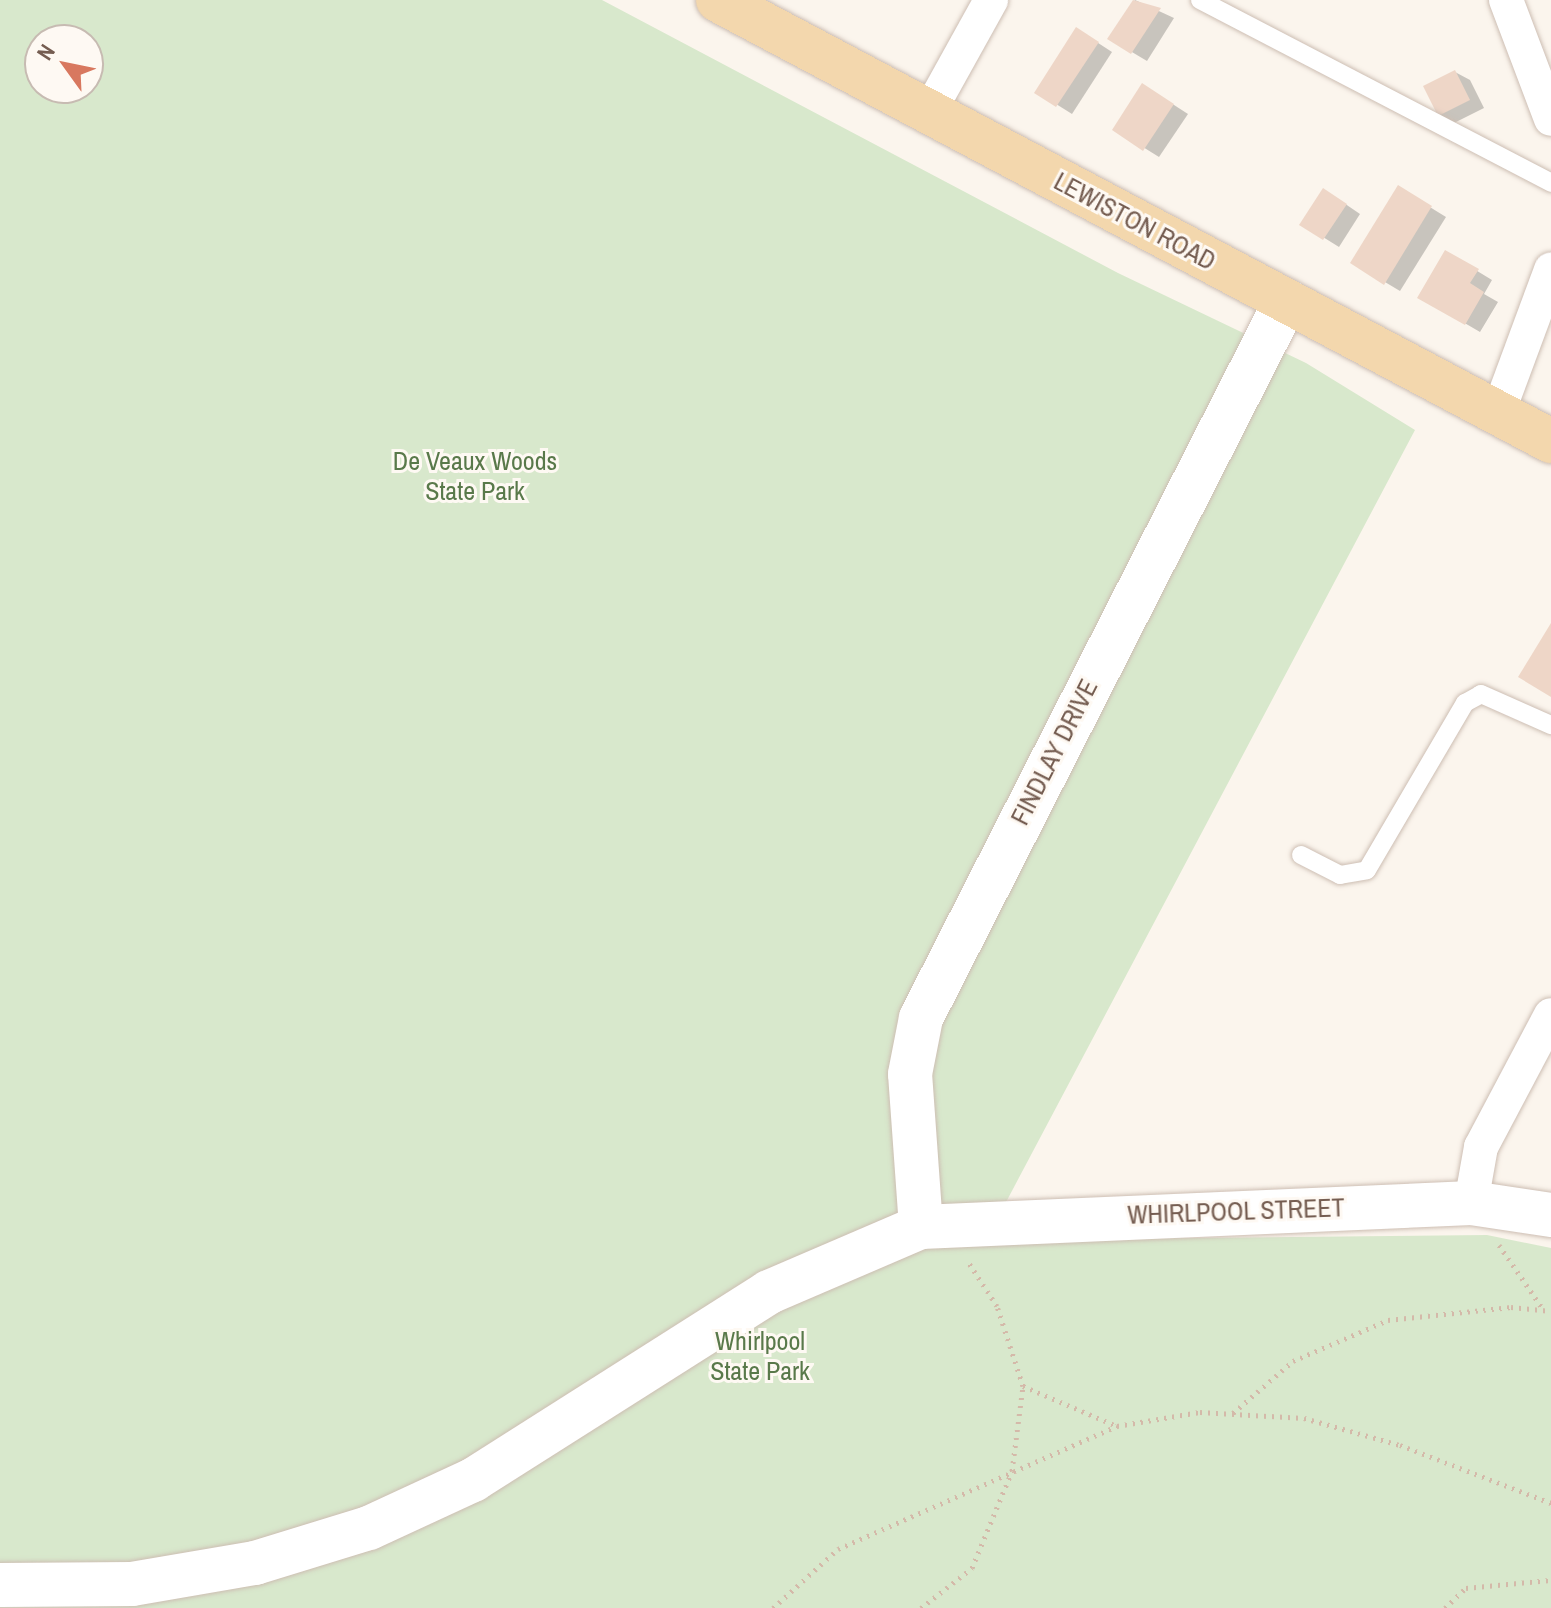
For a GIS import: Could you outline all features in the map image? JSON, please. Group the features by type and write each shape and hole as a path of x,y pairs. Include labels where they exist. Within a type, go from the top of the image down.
{"main road":[{"name":"LEWISTON ROAD","path":"718,0 1551,441"},
{"name":"FINDLAY DRIVE","path":"921,1227 910,1074 921,1018 1286,301"},
{"name":"WHIRLPOOL STREET","path":"921,1227 1471,1203 1551,1215"},
{"path":"0,1585 132,1584 255,1563 369,1528 473,1480 769,1292 921,1227"}],"street":[{"path":"929,112 991,0"},
{"path":"1506,0 1551,119"},
{"path":"1498,413 1551,270"},
{"path":"1471,1203 1481,1147 1551,1015"}],"lane":[{"path":"1200,0 1551,183"},
{"path":"1301,855 1340,875 1367,870 1465,703 1481,694 1551,725"}],"path":[{"path":"1471,1203 1543,1310"},
{"path":"921,1608 972,1568 1012,1471 1023,1386 997,1306 962,1253"},
{"path":"1232,1414 1293,1361 1388,1320 1551,1311"},
{"path":"1023,1386 1117,1426"},
{"path":"773,1608 838,1549 1117,1426 1232,1414 1304,1418 1372,1437 1551,1503"},
{"path":"1445,1608 1466,1588 1551,1580"}],"green space":[{"path":"0,0 602,0 1118,273 1306,363 1415,430 986,1240 1487,1235 1551,1248 1551,1608 0,1608"}],"building":[{"path":"1133,0 1161,8 1131,54 1107,39"},
{"path":"1076,27 1099,42 1056,107 1034,93"},
{"path":"1455,70 1470,100 1438,116 1423,86"},
{"path":"1142,83 1174,104 1143,151 1112,130"},
{"path":"1398,185 1432,206 1384,285 1350,263"},
{"path":"1323,188 1347,204 1323,240 1299,225"},
{"path":"1445,250 1479,269 1470,283 1484,292 1465,325 1417,298"},
{"path":"1551,623 1551,697 1518,677"}],"park label":[{"name":"De Veaux Woods State Park","path":"475,476"},
{"name":"Whirlpool State Park","path":"760,1356"}]}
